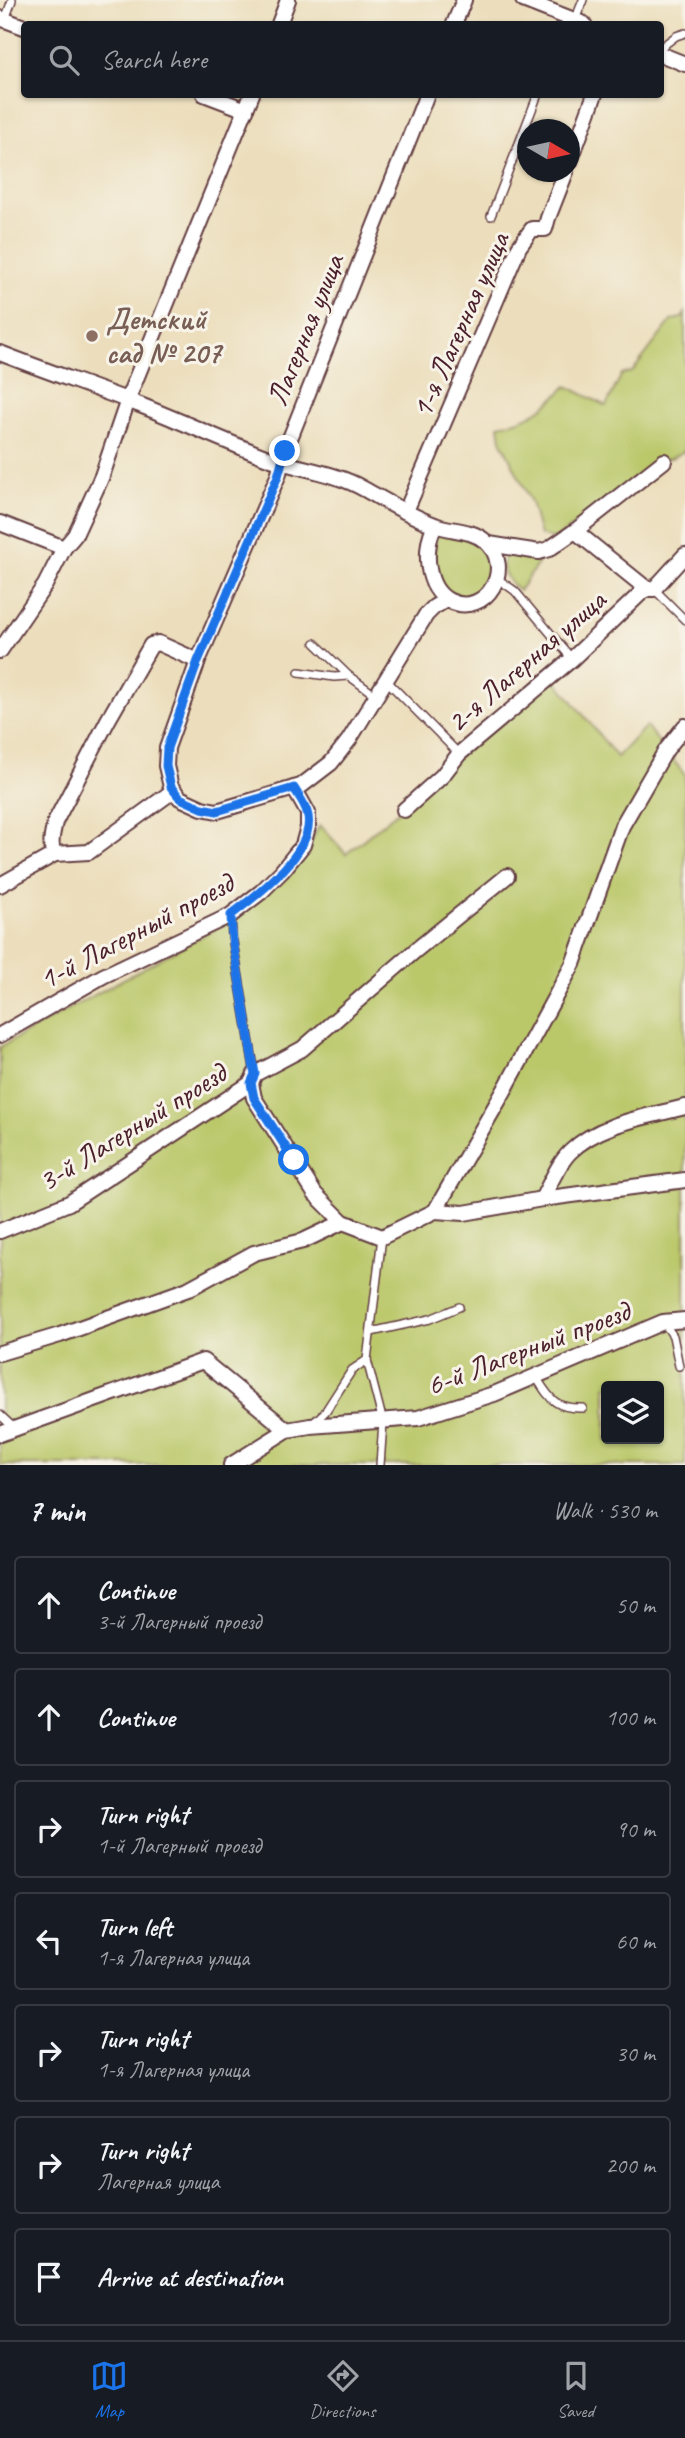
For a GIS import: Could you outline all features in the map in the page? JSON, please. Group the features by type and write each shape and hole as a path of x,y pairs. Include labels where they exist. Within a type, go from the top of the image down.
{"street":[{"path":"280,21 288,0"},
{"path":"455,21 464,0"},
{"path":"523,0 575,21"},
{"path":"2,19 21,26"},
{"path":"664,56 685,64"},
{"path":"214,98 246,110"},
{"path":"0,650 45,585 64,548 75,535 102,476 128,401 250,98"},
{"name":"Лагерная улица","path":"173,791 166,766 167,748 198,661 282,462 425,98"},
{"path":"580,134 594,98"},
{"name":"1-я Лагерная улица","path":"406,511 519,247 533,229 545,229 562,182"},
{"path":"0,353 282,462 350,481 435,525 482,538 489,544 497,561 498,579 481,599 469,604 457,604 446,600 434,585 428,562 429,543 435,525"},
{"path":"489,544 540,552 575,531 664,461"},
{"path":"0,523 64,548"},
{"path":"575,531 650,589"},
{"name":"2-я Лагерная улица","path":"404,810 442,776 459,754 572,659 685,555"},
{"path":"0,886 55,854 89,852 173,791 180,798 202,808 217,811 301,786 331,763 349,740 426,615 446,600"},
{"path":"55,854 52,851 55,822 151,645 158,643 198,661"},
{"path":"435,1211 573,964 622,826 666,750 685,726"},
{"name":"1-й Лагерный проезд","path":"0,1035 103,976 231,915 261,892 303,845 309,827 308,813 294,788"},
{"path":"253,1079 302,1049 507,876"},
{"name":"3-й Лагерный проезд","path":"253,1079 254,1098 315,1194 343,1222"},
{"name":"3-й Лагерный проезд","path":"0,1231 69,1203 253,1079"},
{"path":"542,1199 569,1152 622,1123 685,1107"},
{"path":"0,1353 60,1335 188,1289 254,1252 303,1241 343,1222 382,1237 435,1211 464,1213 542,1199 685,1180"},
{"name":"6-й Лагерный проезд","path":"232,1465 287,1430 418,1418 494,1394 663,1322 685,1320"},
{"path":"0,1434 203,1361 287,1430"}],"lane":[{"path":"2,19 12,0"},
{"path":"580,21 583,0"},
{"path":"664,45 685,33"},
{"path":"491,216 536,98"},
{"path":"498,579 515,591 572,659"},
{"path":"650,589 685,620"},
{"path":"315,643 349,676 375,695"},
{"path":"299,672 334,677 349,676"},
{"path":"386,680 459,754"},
{"path":"231,915 253,1079"},
{"path":"380,1465 383,1423 367,1360 382,1237"},
{"path":"371,1332 430,1319 459,1307"},
{"path":"663,1322 673,1336 679,1366"},
{"path":"310,1426 325,1412 352,1370 367,1360"},
{"path":"536,1377 550,1399 565,1408 583,1408"},
{"path":"0,1415 14,1428"}],"green space":[{"path":"685,313 685,451 663,459 554,540 540,535 531,502 501,440 499,425 520,420 536,412 567,386 606,406 622,374 632,372 672,320 682,318"},
{"path":"444,532 478,543 486,554 494,574 478,597 456,600 442,589 433,560 436,537"},
{"path":"510,552 539,562 519,591 504,570 505,554"},
{"path":"550,673 617,757 646,726 685,775 685,1465 0,1465 0,1047 240,915 300,861 320,825 346,854 398,811"}],"place":[{"name":"Детский сад № 207","path":"92,336"}],"route":[{"path":"285,451 278,476 198,661 167,748 166,766 173,791 180,798 202,808 217,811 294,788 308,813 309,827 303,845 261,892 231,915 232,936 255,1074 251,1083 254,1098 294,1160"}]}
